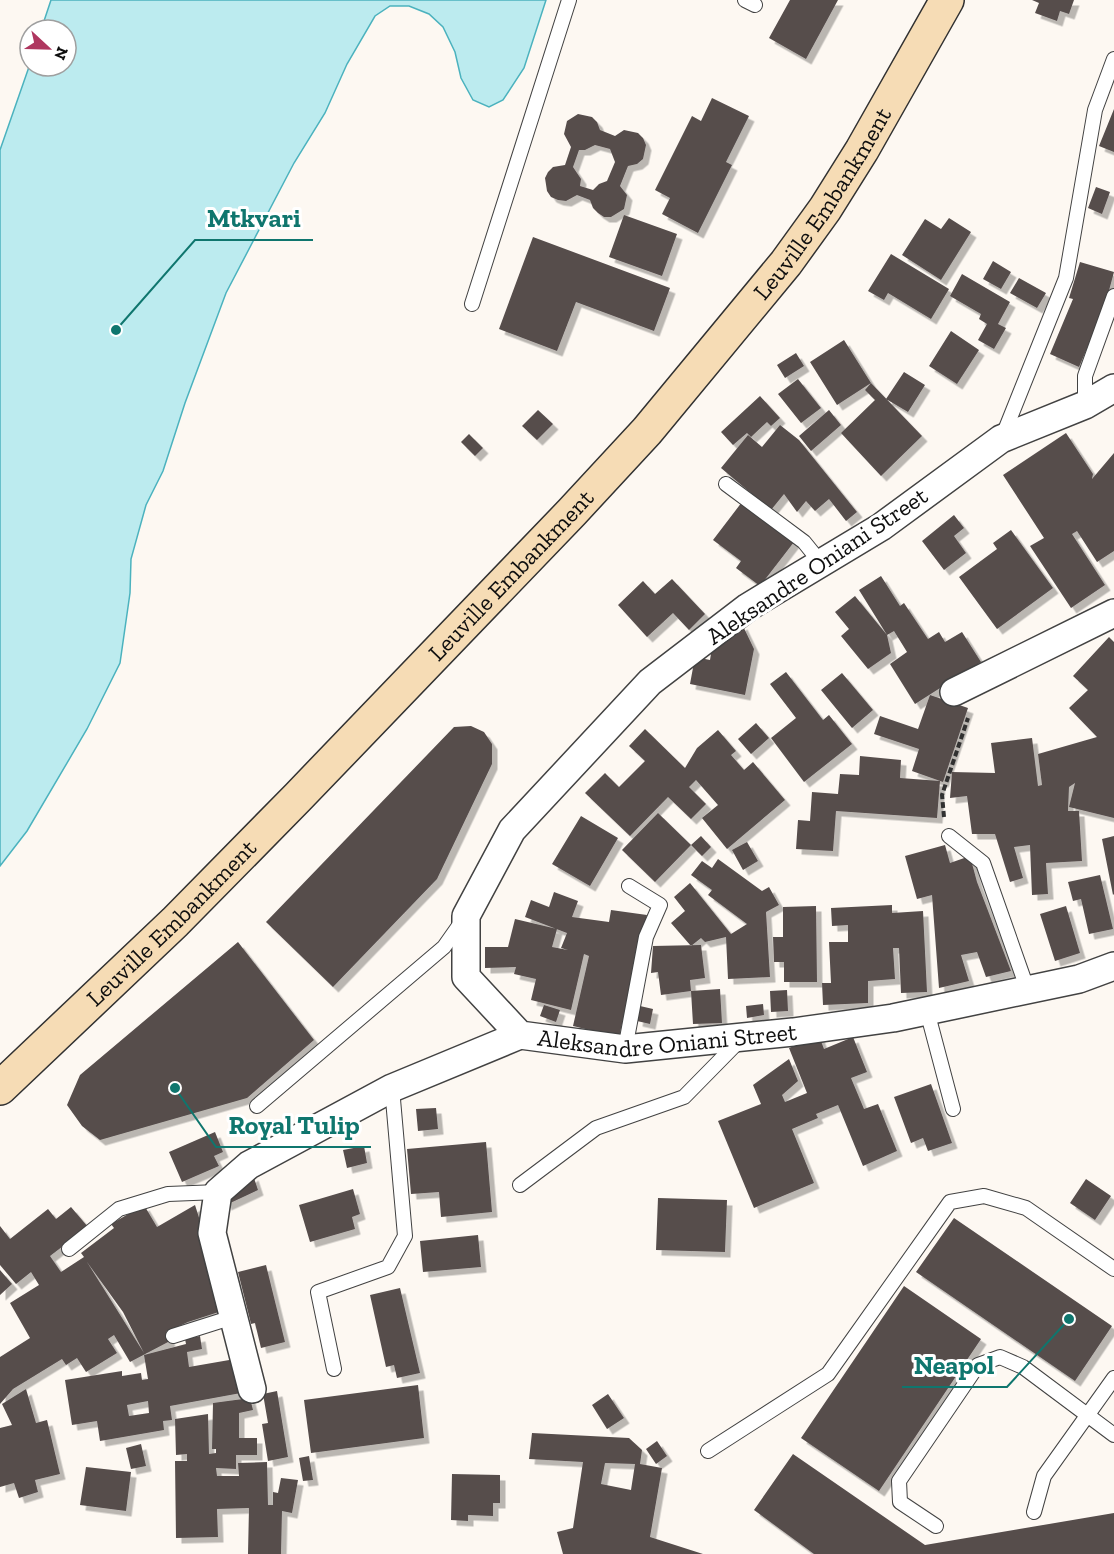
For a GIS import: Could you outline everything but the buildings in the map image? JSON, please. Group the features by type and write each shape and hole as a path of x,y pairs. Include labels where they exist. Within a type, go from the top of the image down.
{"main road":[{"name":"Leuville Embankment","path":"0,1088 175,922 298,797 572,512 647,430 786,263 825,208 862,150 947,0"}],"street":[{"name":"Aleksandre Oniani Street","path":"1114,388 1085,405 1001,439 881,527 748,607 650,682 512,830 466,916 466,977 520,1035 625,1049 893,1018 1027,988 1079,979 1114,966"},
{"path":"954,692 1114,613"},
{"path":"252,1389 212,1233 218,1192 249,1165 392,1088 520,1035"}],"lane":[{"path":"472,304 569,0"},
{"path":"1001,439 1066,278 1095,110 1114,59"},
{"path":"1085,405 1084,376 1114,296"},
{"path":"726,484 804,542 821,563"},
{"path":"949,836 983,863 1027,988"},
{"path":"625,1049 646,937 660,905 629,886"},
{"path":"257,1107 444,947 466,916"},
{"path":"927,1011 953,1109"},
{"path":"520,1185 596,1128 684,1097 742,1037"},
{"path":"334,1368 318,1292 388,1267 405,1236 392,1088"},
{"path":"69,1249 119,1209 168,1194 218,1192"},
{"path":"708,1451 828,1374 950,1202 984,1196 1026,1208 1114,1269"},
{"path":"173,1336 233,1317"},
{"path":"936,1526 900,1502 898,1481 978,1365 1000,1357 1023,1366 1114,1435"},
{"path":"1034,1512 1044,1476 1114,1378"}],"path":[{"path":"949,836 945,832 942,795 980,680"}],"water":[{"path":"51,0 546,0 524,68 503,100 489,107 473,100 461,78 455,52 443,27 429,14 409,6 390,6 375,16 347,64 325,113 294,163 226,293 185,403 163,471 146,505 131,559 130,593 120,663 87,729 27,831 0,866 0,150 25,78 78,78 78,18 45,18"}],"place":[{"name":"Mtkvari","path":"116,330"},
{"name":"Royal Tulip","path":"175,1088"},
{"name":"Neapol","path":"1069,1319"}]}
